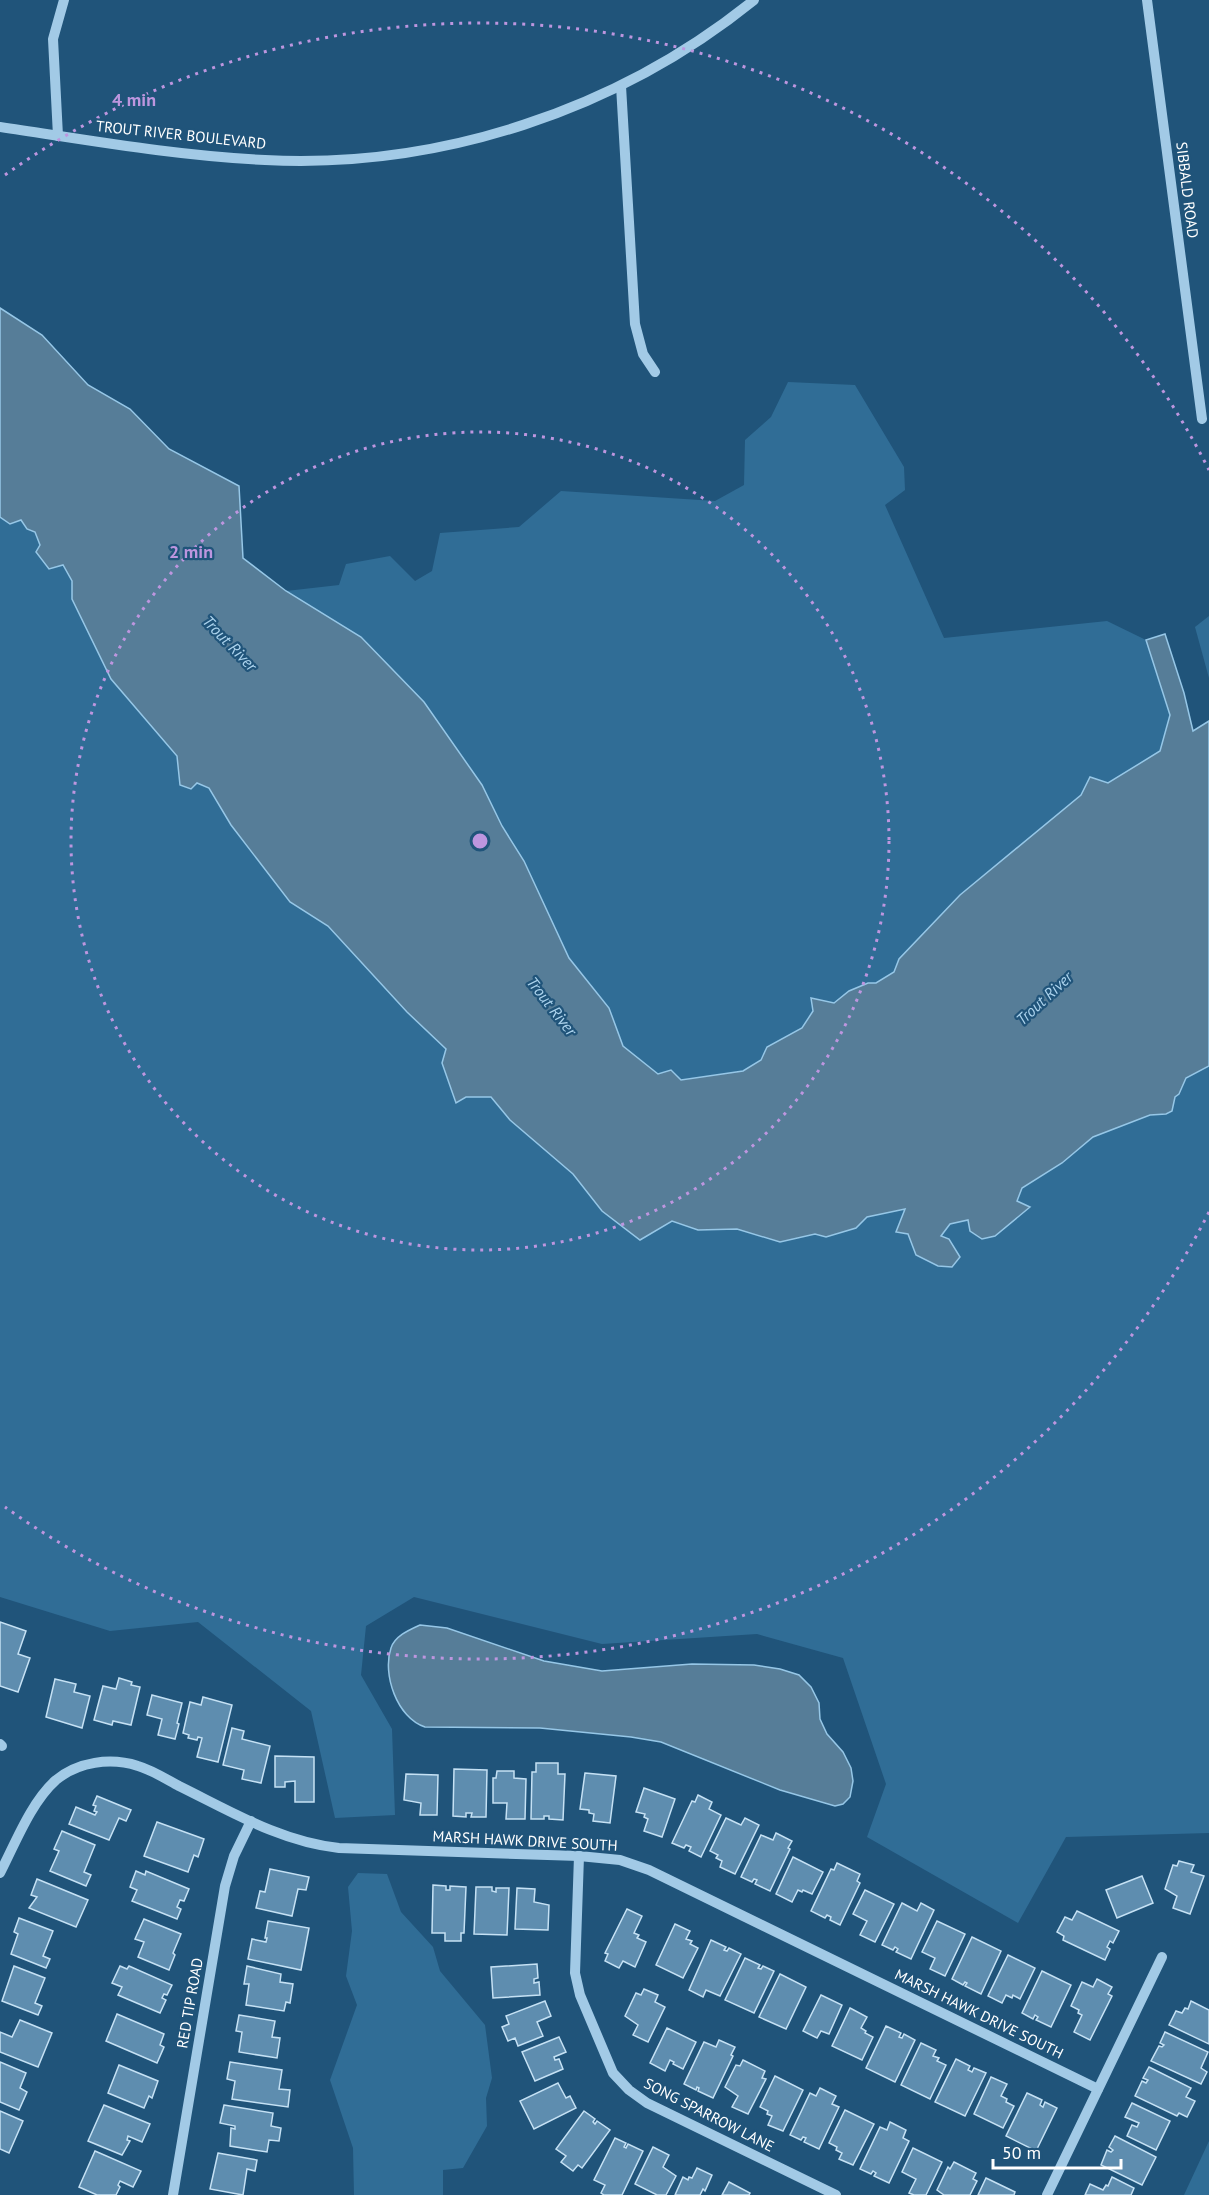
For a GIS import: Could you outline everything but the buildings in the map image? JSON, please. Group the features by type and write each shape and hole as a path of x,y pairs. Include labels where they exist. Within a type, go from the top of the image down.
{"street":[{"path":"58,136 53,39 64,0"},
{"name":"TROUT RIVER BOULEVARD","path":"0,127 225,158 335,160 425,150 502,132 547,117 621,86 693,45 754,0"},
{"name":"SIBBALD ROAD","path":"1147,0 1202,419"},
{"path":"621,86 635,324 642,354 655,372"},
{"name":"MARSH HAWK DRIVE SOUTH","path":"0,1873 39,1799 56,1780 74,1769 96,1762 138,1766 250,1821 289,1838 321,1846 579,1856 620,1860 649,1870 1098,2089"},
{"name":"RED TIP ROAD","path":"173,2195 225,1886 234,1856 250,1821"},
{"name":"SONG SPARROW LANE","path":"579,1856 575,1972 580,1995 613,2073 629,2090 647,2103 836,2195"},
{"path":"1047,2195 1162,1957"}],"shaded area":[{"path":"788,382 855,385 904,467 905,490 885,505 944,638 1107,621 1146,640 1170,715 1161,751 1108,783 1090,777 1081,795 960,895 899,959 894,972 876,983 868,983 849,991 834,1003 813,1010 802,1028 767,1047 761,1059 743,1071 680,1080 658,1075 623,1046 609,1008 569,958 524,861 502,826 286,591 339,585 346,564 390,556 415,581 432,571 440,533 519,527 561,491 715,501 744,485 745,440 771,417"},
{"path":"0,517 10,524 21,520 35,532 49,569 62,565 72,581 72,599 111,679 177,756 180,785 197,783 209,788 231,825 290,902 328,926 407,1012 446,1049 456,1102 466,1097 491,1097 510,1120 573,1174 602,1211 672,1221 698,1230 737,1229 780,1242 815,1234 826,1237 856,1228 867,1217 905,1209 940,1236 950,1224 968,1220 970,1231 982,1239 995,1236 1030,1207 1017,1201 1022,1188 1062,1163 1093,1137 1150,1115 1166,1114 1175,1097 1180,1094 1186,1078 1209,1066 1209,1833 1066,1837 1018,1923 867,1837 886,1784 843,1658 757,1634 602,1644 414,1597 366,1626 361,1675 392,1729 395,1815 335,1818 311,1711 198,1622 110,1631 0,1597"},
{"path":"1209,616 1209,678 1195,627"},
{"path":"358,1873 387,1874 401,1912 433,1947 440,1971 485,2025 492,2078 486,2098 487,2126 463,2168 443,2170 443,2195 354,2195 353,2148 330,2080 357,2005 346,1976 352,1931 348,1887"},
{"path":"1209,2141 1209,2195 1184,2195"}],"water":[{"name":"Trout River","path":"0,308 42,335 88,385 130,409 169,449 239,486 243,558 286,591 361,637 424,702 482,785 502,826 524,861 569,958 609,1008 623,1046 658,1074 671,1070 681,1080 743,1071 761,1060 767,1047 802,1028 813,1011 811,998 834,1003 849,991 868,983 876,983 894,972 899,959 960,895 1081,795 1090,777 1108,783 1160,751 1170,715 1146,640 1165,634 1184,693 1193,731 1209,721 1209,1066 1186,1078 1179,1094 1175,1097 1172,1111 1166,1114 1150,1115 1093,1137 1062,1163 1022,1188 1017,1201 1030,1207 995,1236 982,1239 970,1231 968,1220 950,1224 941,1236 949,1239 960,1257 952,1267 938,1266 916,1255 908,1234 896,1232 905,1209 867,1217 856,1228 826,1237 815,1234 780,1242 737,1229 698,1230 672,1221 640,1240 602,1211 573,1174 510,1120 491,1097 466,1097 456,1103 442,1063 446,1049 407,1012 328,926 290,902 231,825 209,788 197,783 191,789 180,785 177,756 111,679 72,599 72,581 63,565 49,569 36,552 40,545 35,532 27,529 21,520 10,524 0,517"},
{"path":"420,1625 447,1628 544,1661 602,1671 692,1664 754,1665 799,1675 811,1687 819,1703 820,1719 827,1734 843,1752 851,1768 853,1781 850,1797 843,1804 835,1806 780,1790 661,1742 631,1737 540,1728 425,1727 407,1715 400,1705 390,1682 389,1670 389,1658 393,1644 403,1634"}]}
